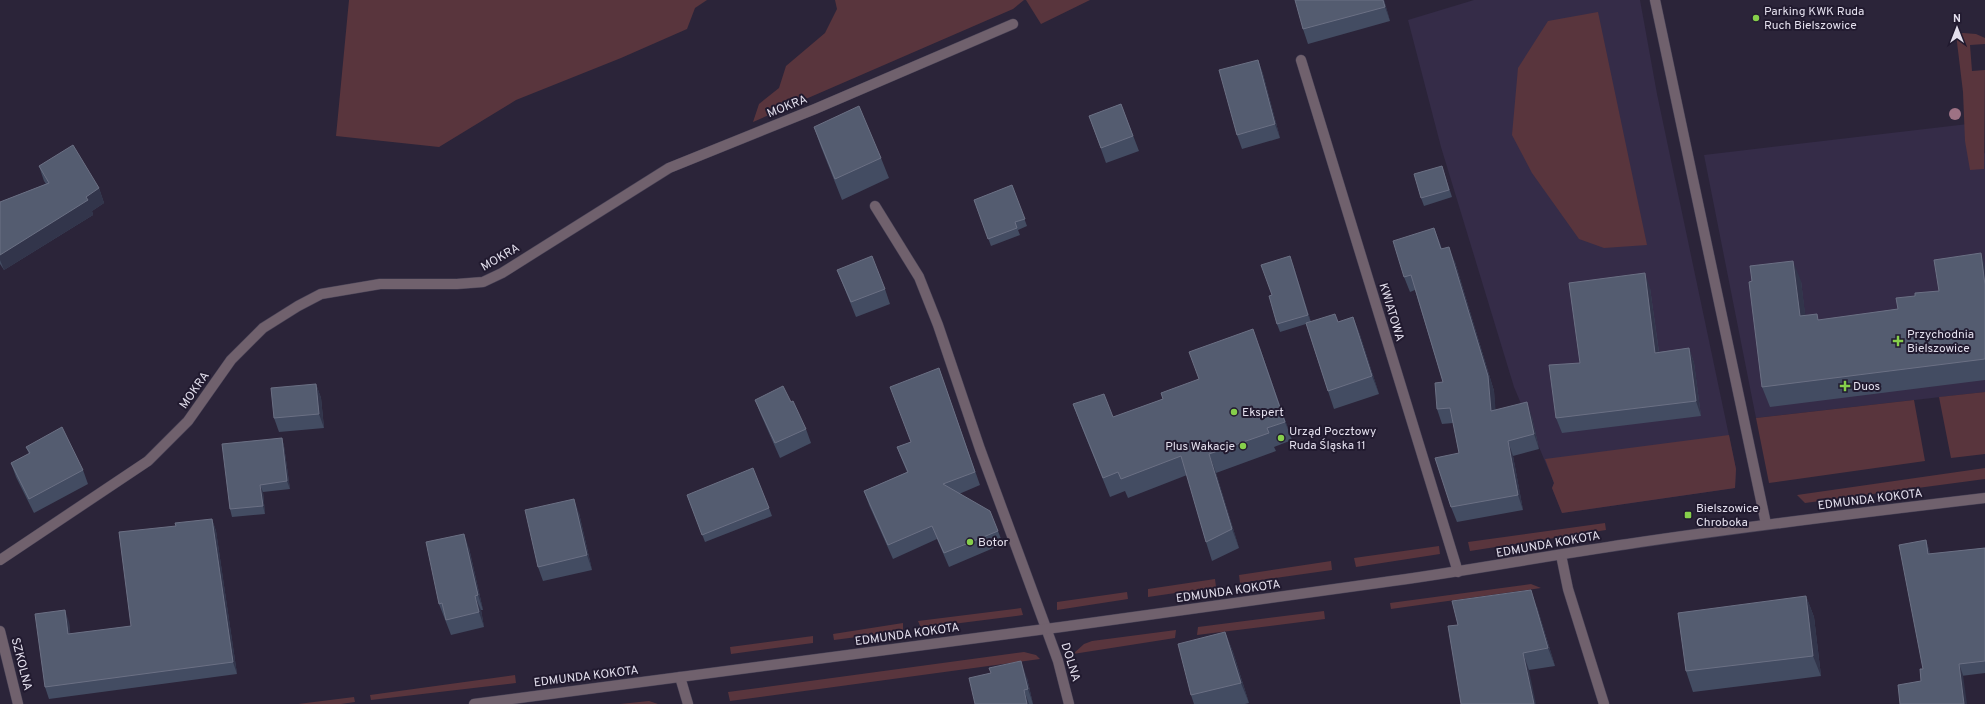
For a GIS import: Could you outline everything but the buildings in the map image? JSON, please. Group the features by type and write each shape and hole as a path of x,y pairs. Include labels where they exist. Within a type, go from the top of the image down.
{"street":[{"path":"1655,0 1766,524"},
{"name":"MOKRA","path":"0,560 148,461 188,421 231,360 263,328 321,294 380,284 456,284 483,282 502,273 669,168 1013,24"},
{"name":"KWIATOWA","path":"1301,60 1458,572"},
{"name":"DOLNA","path":"875,206 919,277 938,325 980,449 1058,662 1069,704"},
{"name":"EDMUNDA KOKOTA","path":"474,704 1458,572 1626,544 1766,524 1985,498"},
{"path":"1561,555 1568,589 1604,704"},
{"name":"SZKOLNA","path":"0,631 18,704"},
{"path":"680,677 688,704"}],"shaded area":[{"path":"349,0 707,0 695,8 687,29 621,58 516,100 439,147 336,136"},
{"path":"835,0 1024,0 1013,9 753,122 759,104 779,88 786,66 825,33 837,9"},
{"path":"1026,0 1090,0 1041,24"},
{"path":"1474,0 1640,0 1657,94 1736,469 1735,488 1562,513 1552,488 1554,483 1514,387 1441,147 1408,20"},
{"path":"1598,12 1647,245 1604,248 1579,239 1532,173 1512,135 1518,68 1548,21"},
{"path":"1956,34 1976,34 1985,38 1985,44 1970,45 1972,71 1985,70 1984,169 1970,170 1965,141 1963,92"},
{"path":"1968,124 1985,154 1985,392 1756,418 1704,155"},
{"path":"1985,392 1985,454 1951,458 1939,397"},
{"path":"1914,400 1925,461 1769,483 1756,418"},
{"path":"1729,435 1736,469 1735,488 1562,513 1552,488 1554,483 1545,459"},
{"path":"1985,468 1985,479 1805,503 1797,495"},
{"path":"1605,523 1606,530 1470,551 1468,542"},
{"path":"1439,546 1440,554 1356,567 1354,558"},
{"path":"1331,561 1332,570 1240,583 1239,575"},
{"path":"1215,579 1216,587 1148,597 1148,589"},
{"path":"1531,584 1541,588 1391,609 1390,603"},
{"path":"1127,592 1128,599 1057,610 1057,602"},
{"path":"1021,608 1023,615 921,628 918,621"},
{"path":"1324,611 1325,619 1197,635 1198,627"},
{"path":"903,623 903,631 834,640 833,634"},
{"path":"1176,630 1175,638 1073,654 1084,644 1092,641"},
{"path":"813,636 813,643 731,654 730,647"},
{"path":"1024,652 1036,655 1040,659 730,701 728,692"},
{"path":"515,675 516,683 371,700 370,695"},
{"path":"354,697 355,702 341,704 298,704"},
{"path":"649,701 658,704 620,704"}],"place":[{"name":"Parking KWK Ruda Ruch Bielszowice","path":"1756,18"},
{"name":"Przychodnia Bielszowice","path":"1898,341"},
{"name":"Duos","path":"1845,386"},
{"name":"Ekspert","path":"1234,412"},
{"name":"Urząd Pocztowy Ruda Śląska 11","path":"1281,438"},
{"name":"Plus Wakacje","path":"1243,446"},
{"name":"Bielszowice Chroboka","path":"1688,515"},
{"name":"Botor","path":"970,542"}]}
